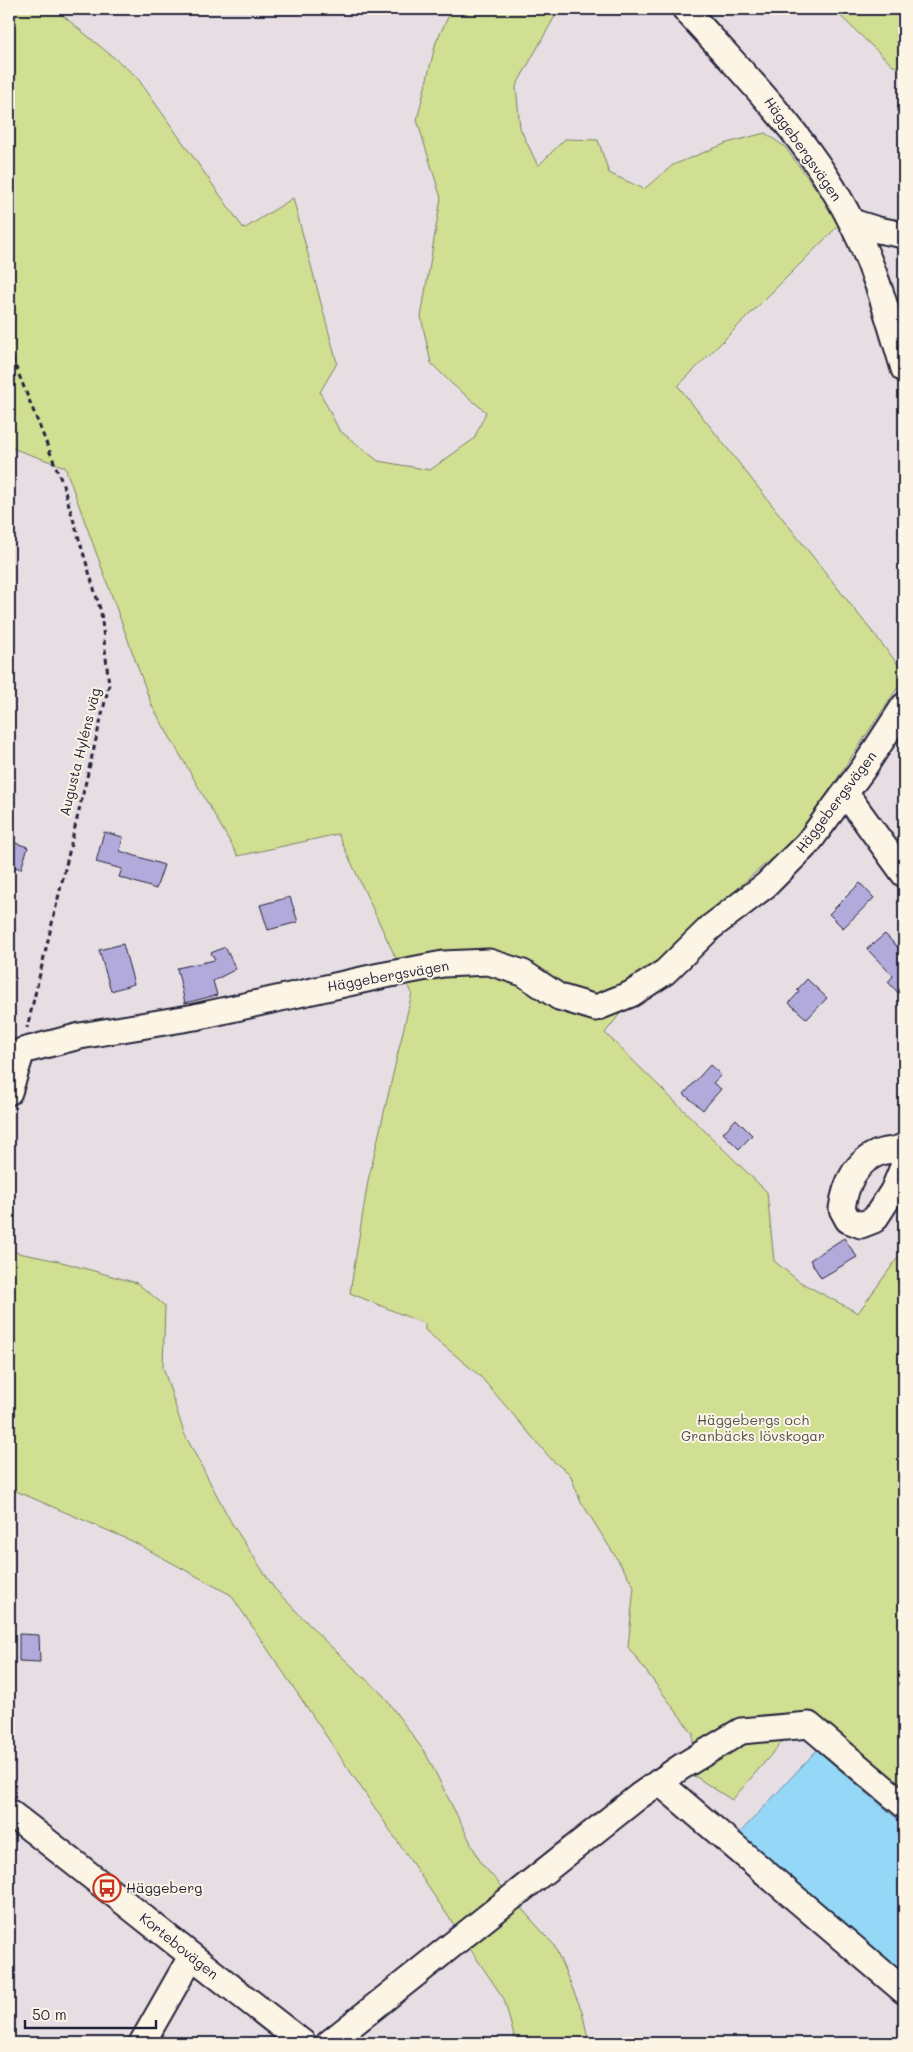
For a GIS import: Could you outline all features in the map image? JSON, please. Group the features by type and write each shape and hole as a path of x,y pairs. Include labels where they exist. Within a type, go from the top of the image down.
{"street":[{"name":"Häggebergsvägen","path":"685,9 766,96 825,176 852,222 874,271 904,369"},
{"path":"852,222 904,235"},
{"name":"Häggebergsvägen","path":"22,1051 80,1036 195,1017 360,980 443,964 489,962 523,973 560,997 596,1008 631,994 666,972 710,926 766,885 808,843 846,794 904,706"},
{"path":"846,794 904,874"},
{"path":"9,1092 22,1051"},
{"path":"329,2043 639,1796 741,1731 809,1725 904,1805"},
{"path":"659,1782 904,1992"},
{"name":"Kortebovägen","path":"9,1812 108,1888 191,1957 303,2043"},
{"path":"142,2043 191,1957"}],"path":[{"name":"Augusta Hyléns väg","path":"9,350 62,482 101,612 109,685 22,1051"}],"green space":[{"name":"Häggebergs och Granbäcks lövskogar","path":"9,9 55,9 136,76 244,229 293,198 337,363 320,392 339,430 378,461 430,470 474,439 486,412 452,384 431,363 421,317 441,198 417,120 436,42 452,9 559,9 516,86 520,128 538,166 565,139 598,140 609,173 644,189 673,165 727,143 765,133 785,147 825,201 843,221 678,386 904,672 904,678 803,830 670,949 605,1033 767,1192 774,1261 800,1282 858,1313 904,1249 904,1792 809,1711 732,1800 693,1775 693,1734 628,1647 634,1586 580,1500 570,1474 552,1460 480,1376 425,1330 425,1324 350,1293 368,1181 412,993 338,834 238,856 152,706 65,467 9,447"},
{"path":"833,9 904,9 904,68 893,66"},
{"path":"9,1251 58,1261 137,1283 165,1306 163,1367 184,1433 231,1522 274,1588 325,1641 383,1695 426,1754 481,1863 554,1945 582,2011 589,2043 516,2043 504,1999 231,1595 132,1541 9,1488"}],"water":[{"path":"817,1750 904,1825 904,1980 735,1838"}],"building":[{"path":"104,832 123,837 120,851 164,865 156,889 119,877 122,869 96,862"},
{"path":"9,841 28,847 21,869 9,865"},
{"path":"860,883 874,898 843,928 829,914"},
{"path":"290,897 298,922 268,930 260,905"},
{"path":"885,934 904,954 904,999 888,982 893,976 867,949"},
{"path":"123,944 134,984 111,991 99,950"},
{"path":"225,947 236,969 213,981 217,995 185,1003 177,968 215,960 211,953"},
{"path":"807,979 827,998 807,1019 789,1003"},
{"path":"710,1065 721,1075 713,1083 721,1089 703,1110 684,1094"},
{"path":"736,1119 752,1135 739,1149 723,1133"},
{"path":"844,1238 857,1257 821,1278 810,1260"},
{"path":"19,1634 39,1635 40,1662 19,1661"}],"place":[{"name":"Häggeberg","path":"107,1888"}]}
